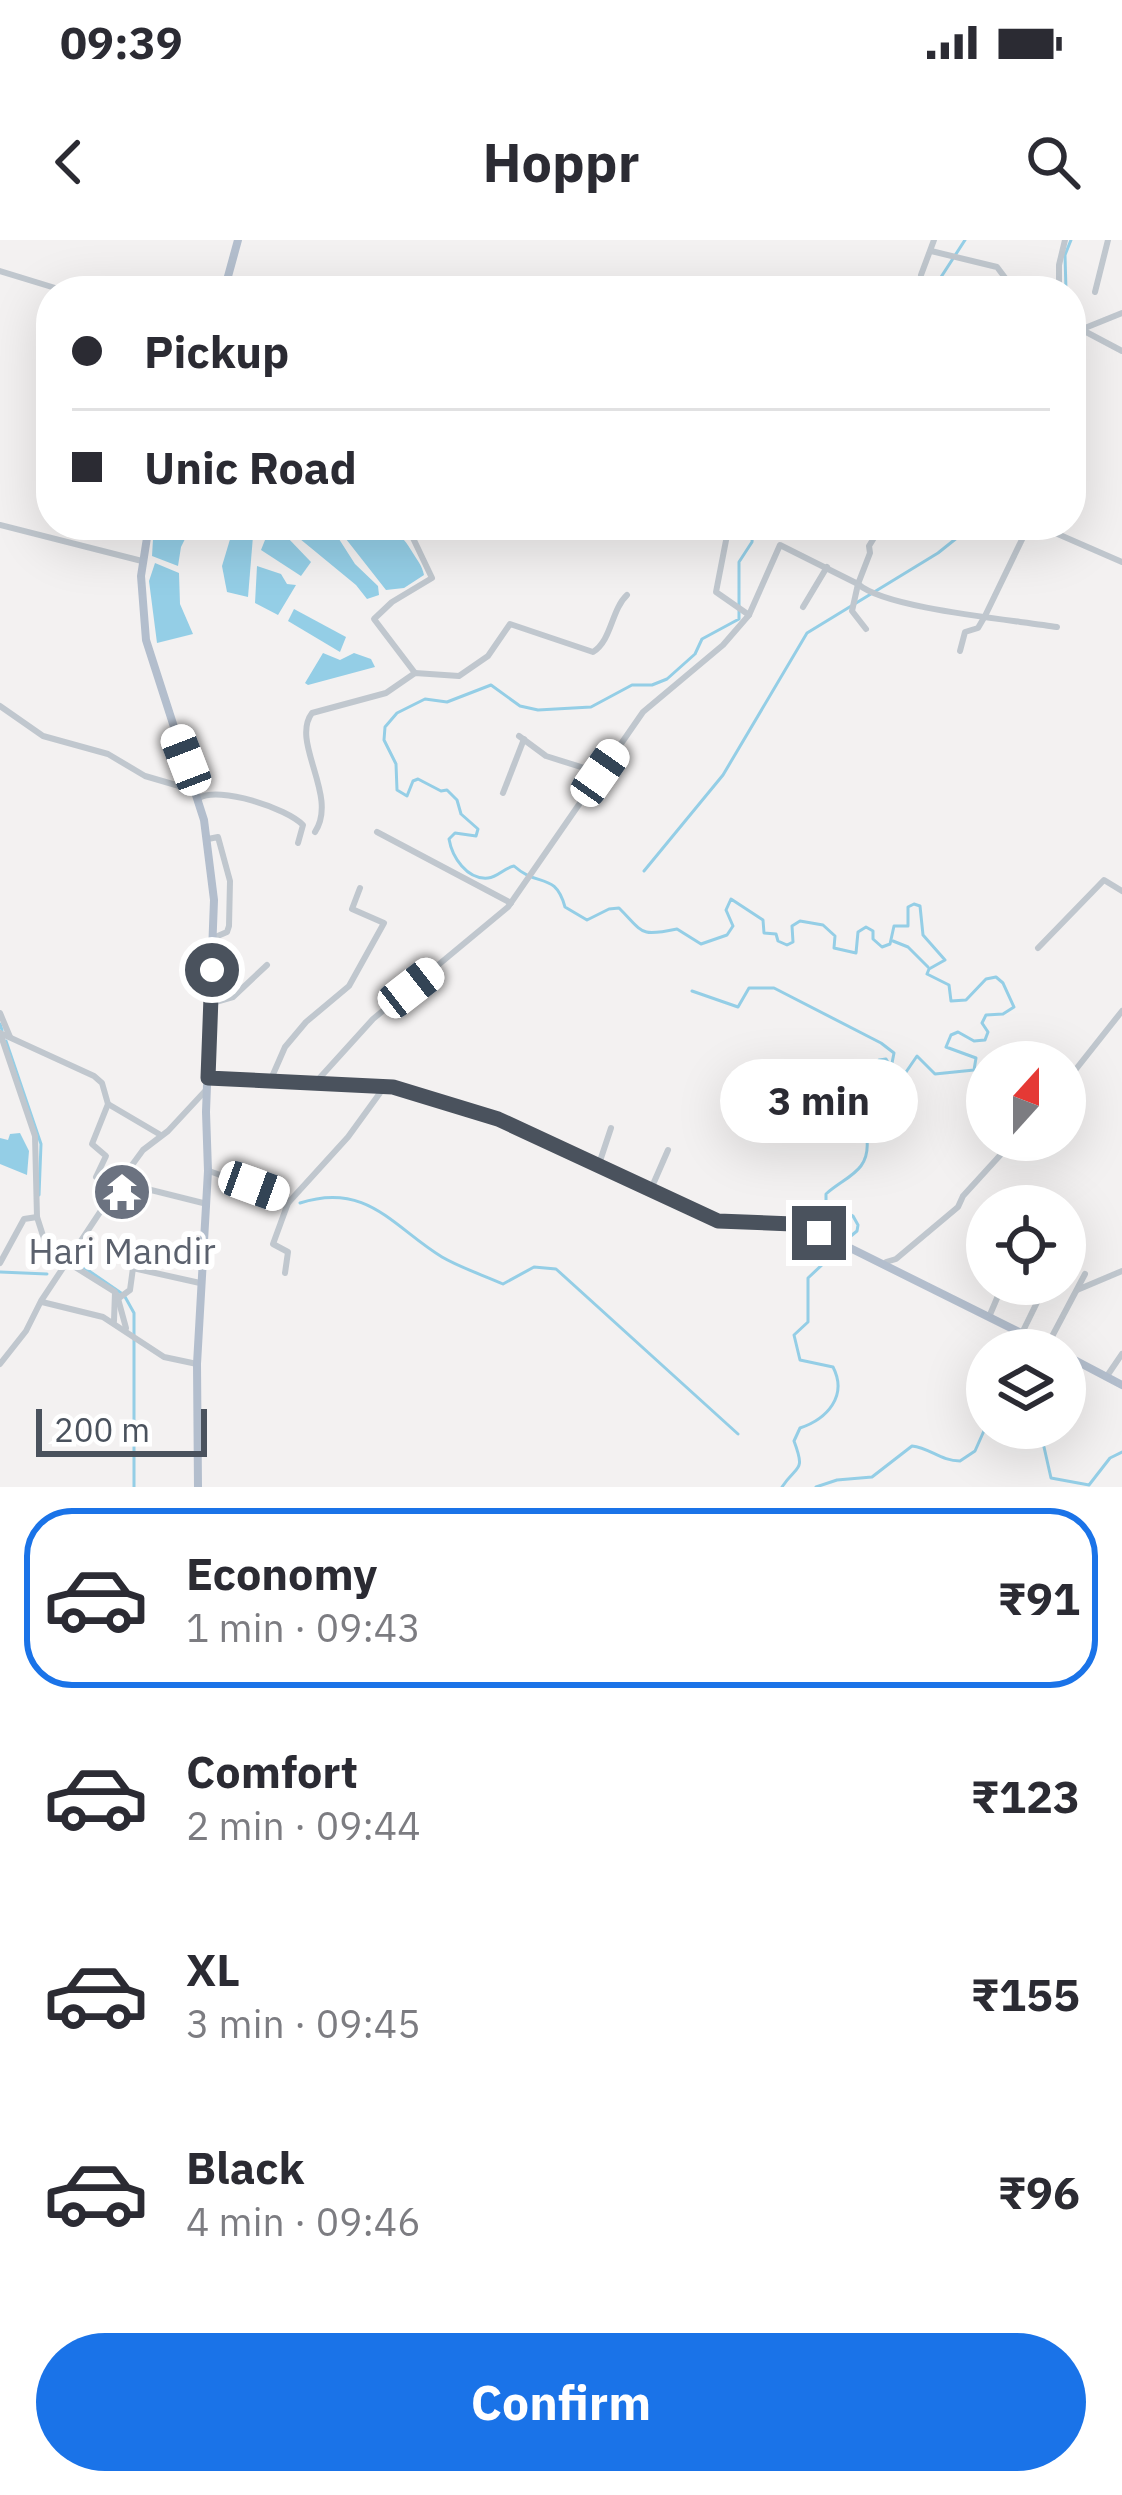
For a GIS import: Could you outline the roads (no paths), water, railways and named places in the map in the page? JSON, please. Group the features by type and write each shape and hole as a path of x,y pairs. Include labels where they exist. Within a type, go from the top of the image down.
{"main road":[{"path":"228,276 238,240"},
{"path":"146,540 142,561 146,640 197,794 208,838 214,900 208,1171 197,1364 198,1487"},
{"path":"208,1083 271,1079 385,1086 498,1119 718,1221 793,1224 824,1234 1012,1329"},
{"path":"1086,1366 1122,1385"}],"street":[{"path":"921,274 934,240"},
{"path":"1059,276 1065,240"},
{"path":"1095,292 1108,240"},
{"path":"931,251 997,267 1004,276"},
{"path":"0,271 36,282"},
{"path":"1086,328 1122,313"},
{"path":"1086,333 1122,351"},
{"path":"0,525 36,534"},
{"path":"59,540 142,561"},
{"path":"414,540 432,578 374,619 415,673"},
{"path":"726,540 716,592 747,614"},
{"path":"866,629 852,607 873,540"},
{"path":"960,651 965,632 978,628 1025,540"},
{"path":"1069,540 1122,562"},
{"path":"315,1082 373,1019 481,933 511,903 652,700 723,645 747,614 780,545 876,594 1057,627"},
{"path":"803,607 826,567"},
{"path":"315,832 322,817 321,798 305,729 308,717 325,707 386,693 415,673 459,676 488,656 510,624 593,652 601,648 627,595"},
{"path":"0,706 44,736 108,754 145,776 197,794 217,791 292,816 303,825 298,843"},
{"path":"503,793 521,738 546,756 600,773"},
{"path":"377,832 511,903"},
{"path":"208,838 218,836 230,881 230,926 213,938"},
{"path":"1038,948 1104,880 1122,891"},
{"path":"271,1079 284,1047 349,986 384,923 352,909 360,888"},
{"path":"212,1003 233,997 267,965"},
{"path":"1086,1056 1122,1011"},
{"path":"0,1013 10,1037"},
{"path":"0,1033 102,1083 108,1103 92,1144 106,1156 97,1177 115,1189"},
{"path":"0,1033 35,1136 37,1217 46,1241 121,1295 132,1335"},
{"path":"0,1364 124,1176 208,1083"},
{"path":"285,1273 288,1252 273,1244 288,1203 348,1137 385,1086"},
{"path":"108,1103 160,1134"},
{"path":"598,1168 611,1128"},
{"path":"650,1192 668,1150"},
{"path":"886,1262 896,1259 958,1208 995,1161"},
{"path":"208,1171 288,1203"},
{"path":"124,1176 151,1190 203,1203"},
{"path":"0,1263 24,1219 37,1217"},
{"path":"170,1251 201,1257"},
{"path":"114,1321 134,1268 200,1282"},
{"path":"1086,1288 1122,1271"},
{"path":"1097,1285 1106,1291"},
{"path":"41,1301 114,1321 164,1357 197,1364"},
{"path":"988,1317 994,1305"},
{"path":"1107,1377 1122,1354"}],"water":[{"path":"153,540 184,540 178,566 152,556"},
{"path":"230,540 253,540 248,597 227,592 222,566"},
{"path":"265,540 290,540 311,562 301,576 261,550"},
{"path":"301,540 340,540 378,586 379,595 367,599"},
{"path":"347,540 404,540 424,575 404,588 386,590"},
{"path":"155,563 179,573 180,604 193,634 157,643 149,581"},
{"path":"257,566 296,585 278,615 255,603"},
{"path":"294,609 346,637 340,652 288,621"},
{"path":"323,653 340,660 354,653 371,659 375,667 308,685"},
{"path":"20,1133 29,1151 27,1175 0,1164 0,1138 8,1140 10,1134"}],"waterway":[{"path":"942,276 965,240"},
{"path":"1066,276 1065,255 1071,240"},
{"path":"752,540 739,562 739,619 702,639 695,654 667,679 632,685 591,707 538,710 520,706 491,685 447,702 425,699 397,713 385,727 384,740 396,764 397,790 407,796 418,779 447,790 461,814 478,829 476,836 455,833 449,839 457,860 480,878 514,866 551,884 565,907 587,920 619,908 643,931 677,929 701,944 727,935 733,926 726,910 731,899 763,920 764,933 776,934 787,945 793,942 792,926 800,921 823,925 835,936 834,948 856,953 858,932 866,927 882,947 890,944 894,926 908,926 908,907 914,904 920,906 923,935 945,960 927,974 949,985 951,1001 966,1000 986,979 996,977 1003,983 1014,1007 1003,1014 986,1015 982,1023 988,1032 985,1040 974,1041 958,1032 946,1047 976,1058 974,1070 935,1074 917,1056 897,1078 886,1059 879,1060 874,1097 846,1112 847,1123 867,1140 861,1166 826,1194 826,1201 853,1216 858,1225 846,1240"},
{"path":"644,871 723,775 807,633 954,540"},
{"path":"893,941 908,947 928,967"},
{"path":"692,991 738,1007 749,988 774,988 881,1043 894,1053 892,1063"},
{"path":"0,1024 2,1030"},
{"path":"6,1041 41,1144 39,1195"},
{"path":"300,1203 323,1198 362,1203 442,1257 503,1284 534,1267 556,1269 738,1434"},
{"path":"782,1487 799,1464 794,1441 800,1428 819,1419 836,1397 833,1367 800,1360 794,1335 808,1322 808,1278 840,1248"},
{"path":"60,1251 124,1295 134,1313 134,1487"},
{"path":"0,1272 47,1274"},
{"path":"816,1487 872,1477 912,1446 960,1461 976,1449"},
{"path":"1044,1449 1051,1478 1089,1485 1110,1458 1122,1452"}],"place":[{"name":"Hari Mandir","path":"122,1192"}]}
